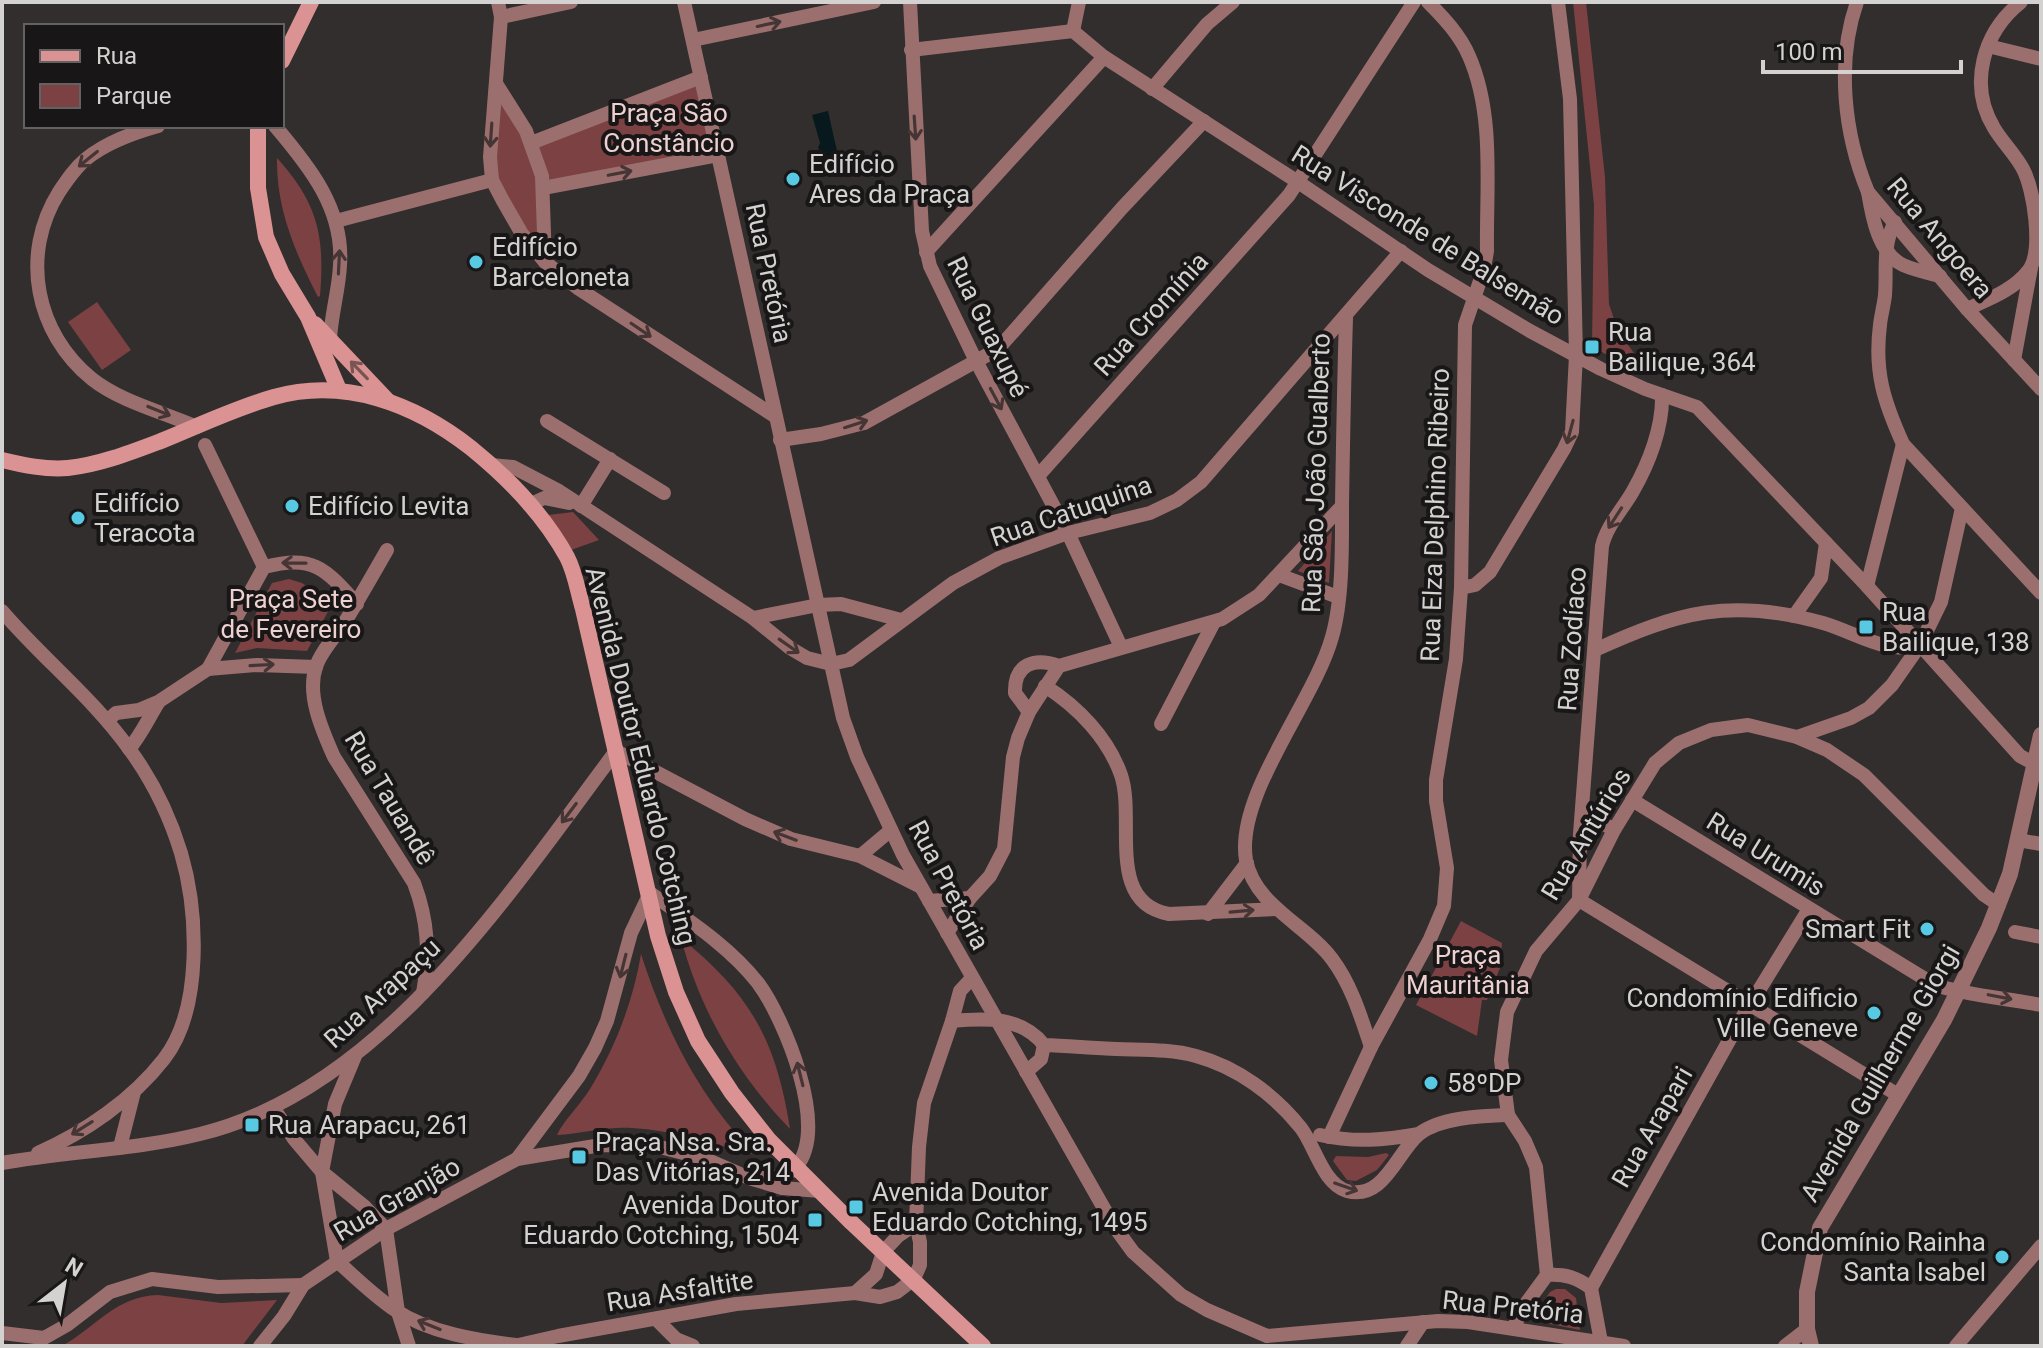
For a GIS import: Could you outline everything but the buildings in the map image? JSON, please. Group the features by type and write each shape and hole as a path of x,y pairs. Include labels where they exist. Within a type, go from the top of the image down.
{"main road":[{"path":"284,57 311,2"},
{"path":"258,128 258,188 266,237 282,274 308,317 339,390"},
{"path":"308,317 388,400"},
{"name":"Avenida Doutor Eduardo Cotching","path":"2,460 30,466 67,468 134,451 275,397 304,391 339,390 388,400 437,426 491,465 529,505 568,558 584,614 658,936 676,992 698,1041 732,1093 769,1140 983,1346"}],"street":[{"path":"571,2 499,9 497,85 490,157 492,180 522,234 545,262 579,289 776,417"},
{"name":"Rua Pretória","path":"684,2 843,718 857,757 921,888 1114,1226 1133,1252 1181,1295 1272,1341 1423,1322 1468,1322 1624,1346"},
{"path":"797,2 800,18"},
{"path":"693,40 874,2"},
{"name":"Rua Guaxupé","path":"910,2 922,231 926,252 976,361 1068,533 1121,647"},
{"path":"911,50 1073,31 1079,2"},
{"path":"1152,89 1207,24 1233,2"},
{"name":"Rua Cromínia","path":"1038,476 1298,182 1414,2"},
{"name":"Rua Elza Delphino Ribeiro","path":"1329,1137 1371,1047 1430,939 1444,906 1447,868 1436,801 1436,780 1456,659 1461,588 1465,325 1487,251 1485,138 1482,100 1468,53 1444,18 1428,2"},
{"path":"1461,588 1475,585 1490,572 1569,439 1573,419 1576,355 1570,99 1558,2"},
{"name":"Rua Angoera","path":"1857,2 1848,43 1845,91 1859,169 1868,192 1967,309 2041,389"},
{"path":"2014,360 2031,268 2036,228 2035,205 2022,166 1993,127 1983,99 1981,77 1988,46 2003,18 2021,2"},
{"name":"Rua Visconde de Balsemão","path":"1073,31 1104,57 1152,89 1473,297 1626,381 1689,404 1703,413 1867,586 2020,756 2037,758"},
{"path":"1988,46 2041,59"},
{"path":"926,252 1104,57"},
{"path":"531,143 701,77"},
{"path":"497,85 526,131 542,176 545,262"},
{"path":"780,440 864,423 998,349 1122,208 1204,121"},
{"path":"151,128 104,147 83,161 68,179 53,202 42,228 37,251 37,279 44,315 63,350 92,379 120,396 197,427"},
{"path":"277,128 300,152 318,181 336,221 340,264 330,340"},
{"path":"543,188 718,155"},
{"path":"336,221 492,180"},
{"path":"1868,192 1873,221 1886,249 1904,265 1940,276"},
{"path":"1895,222 1887,238 1885,296 1879,325 1877,366 1882,397 1903,444 2041,593"},
{"path":"1885,296 1917,249"},
{"name":"Rua Catuquina","path":"831,664 849,660 953,583 999,558 1068,533 1150,513 1177,500 1201,482 1401,251"},
{"path":"1967,309 2013,286 2031,268"},
{"name":"Rua São João Gualberto","path":"1346,318 1342,559 1332,639 1251,809 1246,828 1247,863 1263,894 1276,909 1299,925 1333,960 1360,1015 1371,1047"},
{"name":"Rua Zodíaco","path":"1579,900 1582,811 1605,535 1646,465 1661,416 1662,395"},
{"path":"547,421 664,493"},
{"path":"1867,586 1903,444"},
{"path":"205,445 264,567"},
{"path":"581,506 610,459"},
{"path":"491,465 513,467 581,506 753,618 790,648 807,658 831,664"},
{"path":"529,505 544,498 581,506"},
{"path":"947,933 970,898 990,876 1004,849 1013,757 1029,712 1059,666 1214,622 1259,595 1342,506"},
{"path":"1797,737 1851,718 1869,708 1883,695 1919,647 1941,602 1962,508"},
{"path":"1794,616 1821,578 1826,543"},
{"path":"208,669 273,664 316,667 387,550"},
{"path":"264,567 301,561 315,566 342,587 357,604"},
{"path":"108,720 116,713 158,702 208,669 264,567"},
{"path":"1279,575 1338,597"},
{"path":"753,618 818,605 841,604 901,620"},
{"path":"1595,650 1641,629 1687,614 1730,610 1794,616 1824,623 1889,647 1919,647"},
{"path":"2,611 108,720 156,793 181,852 194,967 192,989 179,1034 165,1058 134,1092 83,1128 27,1158"},
{"path":"1161,724 1214,622"},
{"path":"2,631 30,643"},
{"path":"1889,647 1898,657 1902,670"},
{"path":"1029,712 1015,693 1018,675 1025,666 1034,662 1044,660 1059,666"},
{"name":"Rua Tauandê","path":"316,667 316,709 324,735 334,757 414,883 422,906 428,965 423,993"},
{"path":"1045,686 1061,696 1112,753 1122,778 1128,870 1139,899 1155,912 1208,914 1276,909"},
{"path":"129,749 141,736 158,702"},
{"path":"128,712 142,729"},
{"name":"Rua Antúrios","path":"1547,1275 1536,1167 1525,1141 1508,1115 1501,1060 1507,1012 1536,951 1579,900 1614,830 1655,763 1679,743 1692,736 1729,726 1748,725 1797,737 1827,750 1864,775 1984,895 1999,905"},
{"name":"Avenida Guilherme Giorgi","path":"1811,1346 1807,1329 1807,1292 1820,1228 1959,992 1999,905 2018,840 2041,735"},
{"path":"616,751 697,796 791,839 860,856 921,888"},
{"name":"Rua Arapaçu","path":"2,1163 200,1135 273,1107 356,1056 459,955 616,751"},
{"name":"Rua Urumis","path":"1632,800 1935,985 1959,992 2041,1005"},
{"path":"1582,811 1614,830"},
{"path":"860,856 891,830"},
{"path":"2018,840 2041,844"},
{"path":"1208,914 1247,863"},
{"path":"517,1159 579,1076 595,1048 607,1021 631,933 650,893 728,952 758,983 779,1017 796,1060 809,1115 803,1150 796,1167 775,1177 749,1178"},
{"path":"929,901 970,898"},
{"path":"1579,900 1898,1095"},
{"name":"Rua Arapari","path":"1591,1288 1750,1005 1809,909"},
{"path":"2015,932 2041,937"},
{"path":"914,1279 920,1265 916,1224 924,1103 960,991 972,978"},
{"path":"952,1021 997,1020 1017,1024 1044,1045 1193,1055 1217,1063 1273,1099 1301,1128 1334,1184 1346,1191 1370,1190 1419,1134"},
{"path":"1026,1072 1041,1059 1044,1045"},
{"path":"356,1056 335,1104 322,1172 337,1261 398,1312 463,1336 515,1345"},
{"path":"120,1147 134,1092"},
{"path":"273,1107 294,1139 322,1172 365,1207 386,1229 398,1312 409,1346"},
{"path":"1301,1128 1329,1137 1381,1141 1419,1134 1443,1123 1472,1116 1508,1115"},
{"path":"517,1159 601,1145 640,1145 703,1158 782,1188 820,1191"},
{"name":"Rua Granjão","path":"303,1285 386,1229 517,1159"},
{"path":"855,1293 876,1274 883,1252 898,1236 916,1224"},
{"path":"1956,1346 2041,1246"},
{"path":"1513,1328 1547,1275 1564,1274 1591,1288 1601,1342"},
{"path":"2,1333 42,1342 110,1292 152,1279 218,1287 303,1285"},
{"name":"Rua Asfaltite","path":"515,1345 736,1304 855,1293 880,1297 897,1292 914,1279"},
{"path":"260,1346 303,1285"},
{"path":"656,1319 676,1339 693,1346"},
{"path":"1407,1346 1423,1322"},
{"path":"1785,1346 1807,1329"}],"green space":[{"path":"1573,2 1586,2 1605,177 1609,304 1618,331 1647,371 1645,375 1596,349 1592,343 1594,205"},
{"name":"Praça São Constâncio","path":"698,82 712,152 546,187 534,145"},
{"name":"Praça São Constâncio","path":"499,91 525,133 540,177 544,257 523,233 493,170"},
{"path":"277,158 302,190 316,222 321,256 318,297 288,230 280,195"},
{"path":"97,302 131,350 102,370 68,322"},
{"path":"573,512 599,540 571,550 548,515"},
{"path":"1332,531 1329,583 1298,571"},
{"name":"Praça Sete de Fevereiro","path":"289,579 302,583 332,604 307,651 257,648 235,653 272,583"},
{"name":"Praça Mauritânia","path":"1461,921 1502,943 1500,968 1487,1000 1482,1000 1477,1036 1416,1005"},
{"path":"681,938 726,979 756,1022 777,1070 790,1129 754,1087 723,1041 699,991"},
{"path":"641,954 661,1009 686,1062 718,1111 756,1155 648,1129 613,1128 557,1135 590,1089 607,1057 628,1007"},
{"path":"1389,1155 1377,1170 1356,1181 1347,1180 1333,1161 1336,1156 1368,1157"},
{"path":"1565,1289 1576,1298 1580,1330 1530,1320 1550,1292"},
{"path":"158,1295 221,1303 277,1300 242,1346 62,1346 118,1307"}],"shaded area":[{"path":"828,111 839,160 828,163 818,148 820,143 812,115"}],"place":[{"name":"Edifício Ares da Praça","path":"793,179"},
{"name":"Edifício Barceloneta","path":"476,262"},
{"name":"Rua Bailique, 364","path":"1592,347"},
{"name":"Edifício Levita","path":"292,506"},
{"name":"Edifício Teracota","path":"78,518"},
{"name":"Rua Bailique, 138","path":"1866,627"},
{"name":"Smart Fit","path":"1927,929"},
{"name":"Condomínio Edificio Ville Geneve","path":"1874,1013"},
{"name":"58ºDP","path":"1431,1083"},
{"name":"Rua Arapacu, 261","path":"252,1125"},
{"name":"Praça Nsa. Sra. Das Vitórias, 214","path":"579,1157"},
{"name":"Avenida Doutor Eduardo Cotching, 1495","path":"856,1207"},
{"name":"Avenida Doutor Eduardo Cotching, 1504","path":"815,1220"},
{"name":"Condomínio Rainha Santa Isabel","path":"2002,1257"}]}
